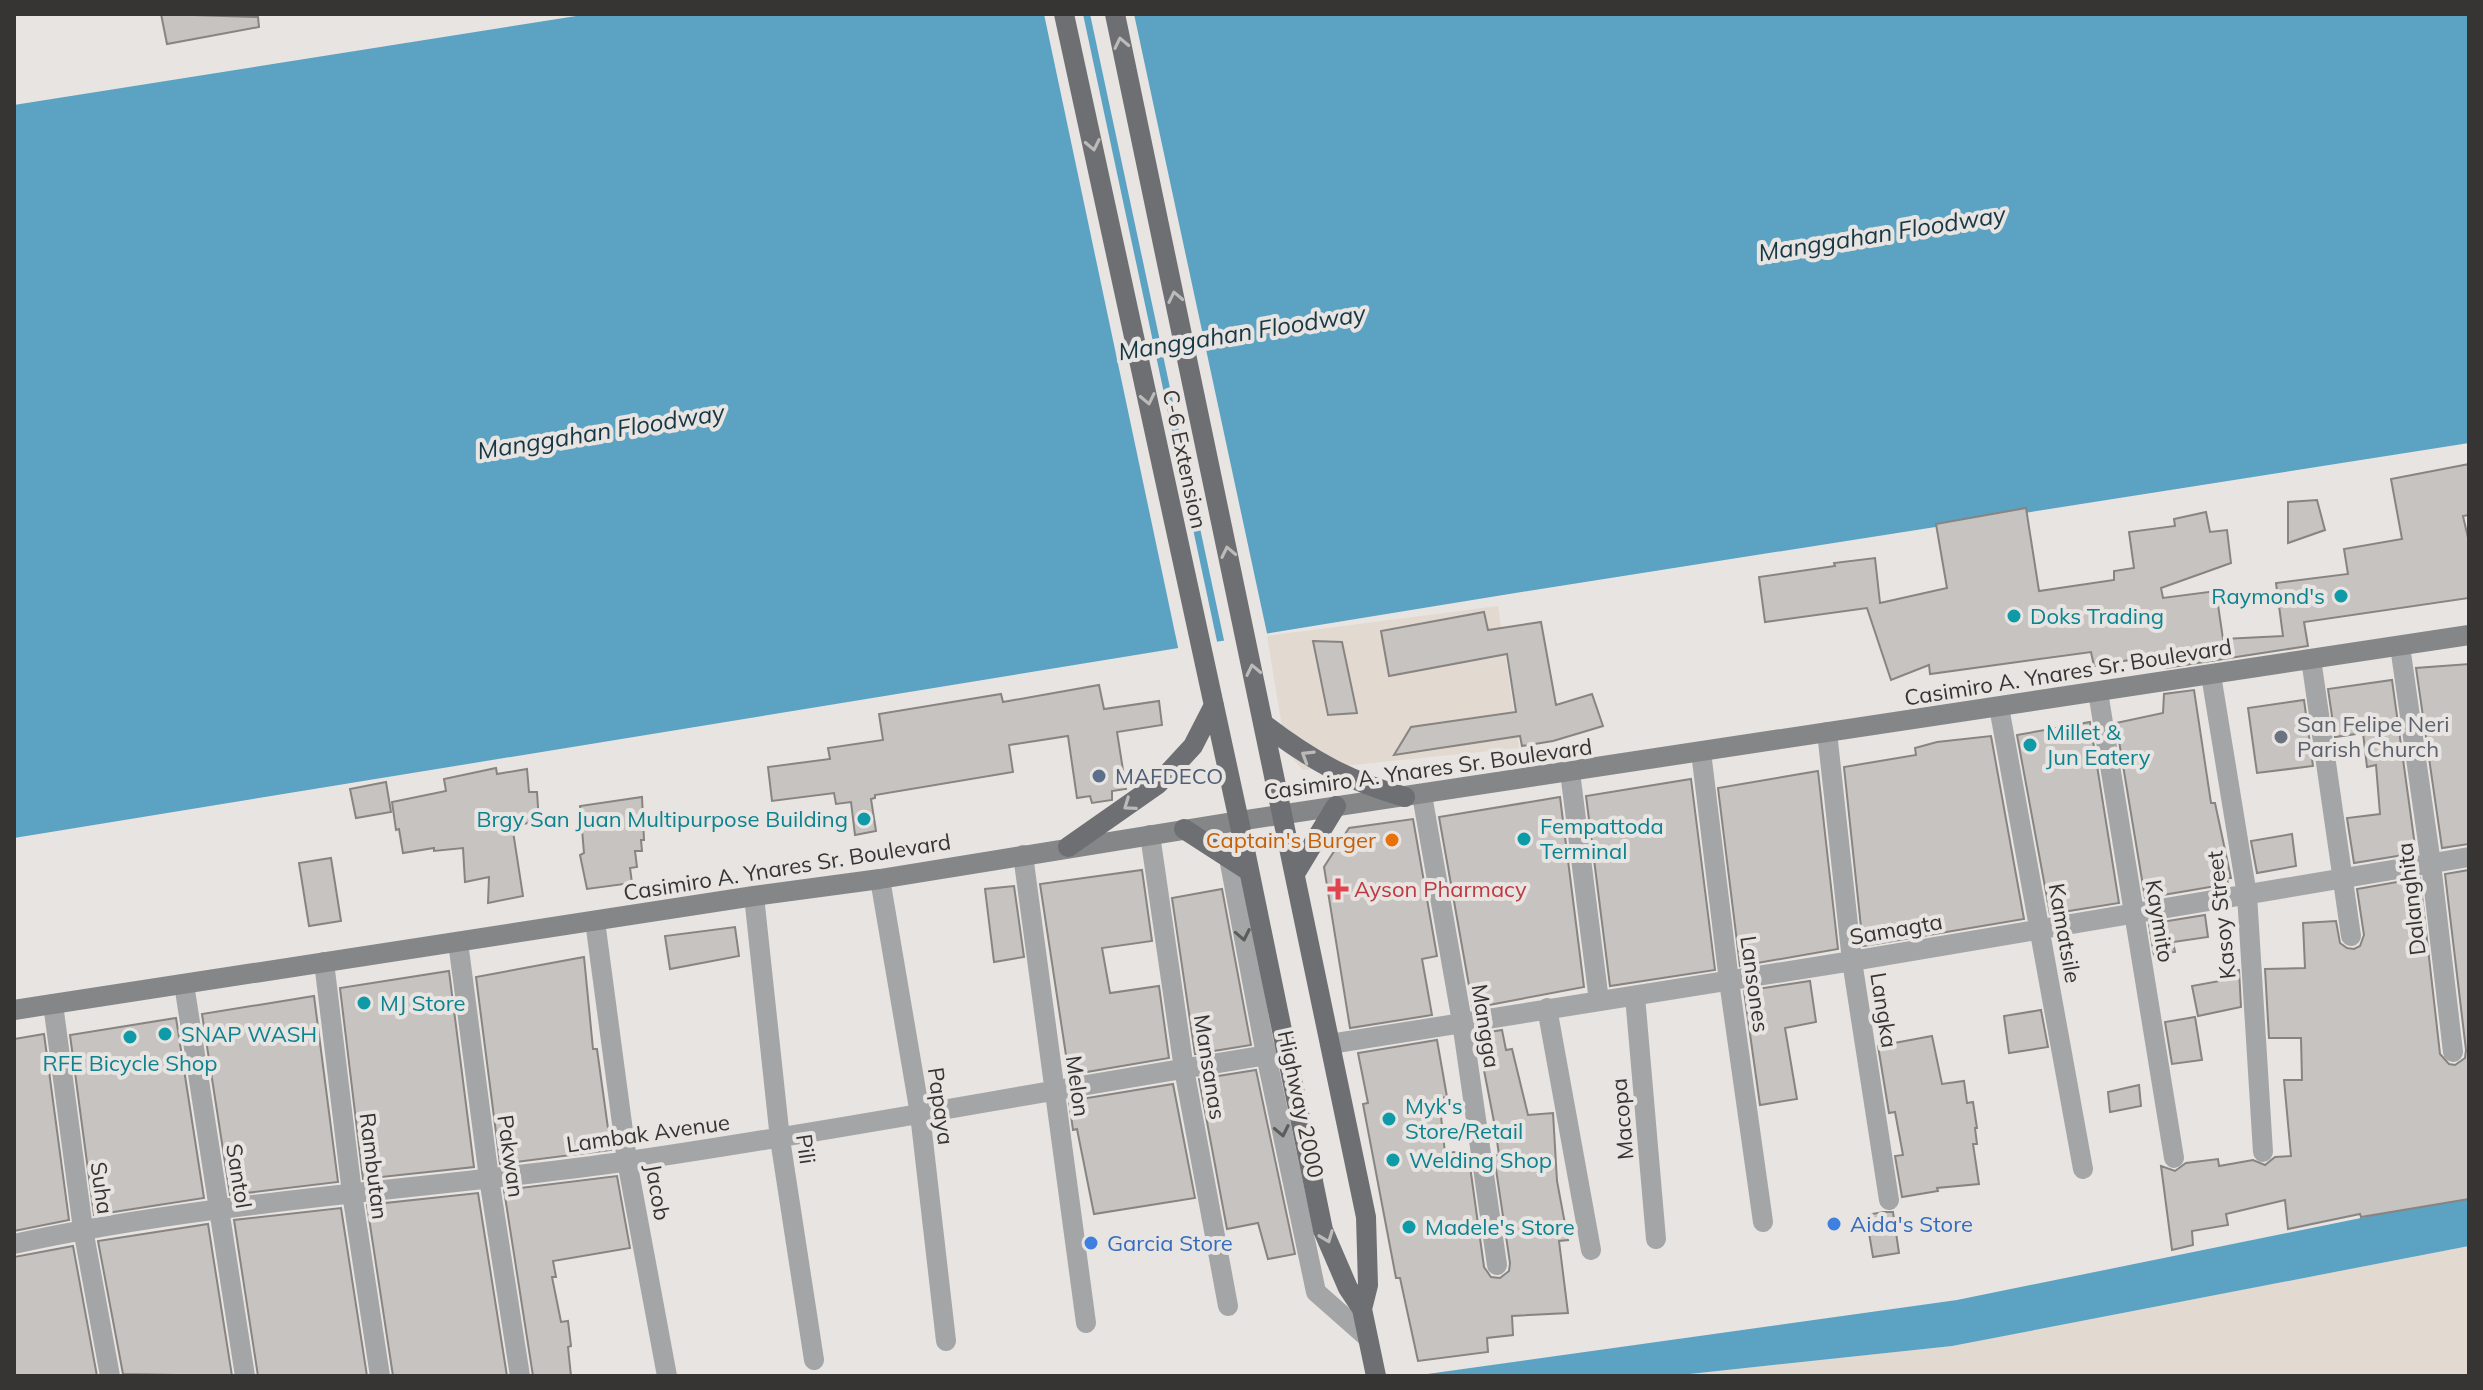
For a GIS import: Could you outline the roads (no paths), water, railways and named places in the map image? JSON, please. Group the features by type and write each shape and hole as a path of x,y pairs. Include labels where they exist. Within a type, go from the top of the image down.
{"main road":[{"name":"C-6 Extension","path":"1064,14 1239,821"},
{"name":"C-6 Extension","path":"1115,14 1284,814"},
{"name":"Casimiro A. Ynares Sr. Boulevard","path":"14,1010 2469,635"},
{"path":"1068,847 1158,784 1193,746 1212,695"},
{"path":"1263,719 1297,750 1330,771 1366,786 1413,796"},
{"path":"1296,872 1336,806"},
{"name":"Highway 2000","path":"1284,814 1366,1217 1368,1285 1362,1309"},
{"name":"Highway 2000","path":"1239,821 1323,1230 1348,1288 1362,1309 1375,1371"},
{"path":"1184,829 1249,871"}],"street":[{"name":"Dalanghita","path":"2400,646 2431,864 2453,1052"},
{"path":"2311,659 2351,936"},
{"name":"Kasoy Street","path":"2211,675 2247,895 2263,1152"},
{"name":"Kaymito","path":"2098,692 2174,1158"},
{"name":"Kamatsile","path":"1999,707 2083,1169"},
{"name":"Langka","path":"1827,732 1852,961 1889,1200"},
{"name":"Lansones","path":"1701,752 1763,1222"},
{"path":"1570,772 1599,1001"},
{"name":"Mangga","path":"1413,796 1462,1022 1497,1265"},
{"name":"Mansanas","path":"1150,835 1184,1069 1228,1306"},
{"name":"Melon","path":"1023,855 1086,1323"},
{"name":"Samagta","path":"1330,1044 1852,961 2469,857"},
{"name":"Highway 2000","path":"1229,858 1266,1055 1316,1292 1367,1337"},
{"name":"Papaya","path":"880,879 920,1114 946,1341"},
{"name":"Pili","path":"754,896 780,1139 814,1360"},
{"name":"Jacob","path":"595,921 627,1161 667,1376"},
{"name":"Pakwan","path":"458,942 489,1178 520,1376"},
{"name":"Rambutan","path":"324,962 352,1193 380,1376"},
{"name":"Santol","path":"184,984 245,1376"},
{"name":"Macopa","path":"1635,996 1656,1239"},
{"name":"Suha","path":"53,1004 83,1229 110,1376"},
{"path":"1547,1008 1591,1250"},
{"name":"Lambak Avenue","path":"14,1244 83,1229 780,1139 1287,1052"}],"water":[{"name":"Manggahan Floodway","path":"589,14 2469,14 2469,443 1528,591 14,838 14,105"},
{"path":"2469,1196 2469,1246 1952,1346 1671,1376 1413,1376 1957,1300"}],"place":[{"name":"Raymond's","path":"2341,596"},
{"name":"Doks Trading","path":"2014,616"},
{"name":"San Felipe Neri Parish Church","path":"2281,737"},
{"name":"Millet & Jun Eatery","path":"2030,745"},
{"name":"MAFDECO","path":"1099,776"},
{"name":"Brgy San Juan Multipurpose Building","path":"864,819"},
{"name":"Fempattoda Terminal","path":"1524,839"},
{"name":"Captain's Burger","path":"1392,840"},
{"name":"Ayson Pharmacy","path":"1338,889"},
{"name":"MJ Store","path":"364,1003"},
{"name":"SNAP WASH","path":"165,1034"},
{"name":"RFE Bicycle Shop","path":"130,1037"},
{"name":"Myk's Store/Retail","path":"1389,1119"},
{"name":"Welding Shop","path":"1393,1160"},
{"name":"Aida's Store","path":"1834,1224"},
{"name":"Madele's Store","path":"1409,1227"},
{"name":"Garcia Store","path":"1091,1243"}]}
